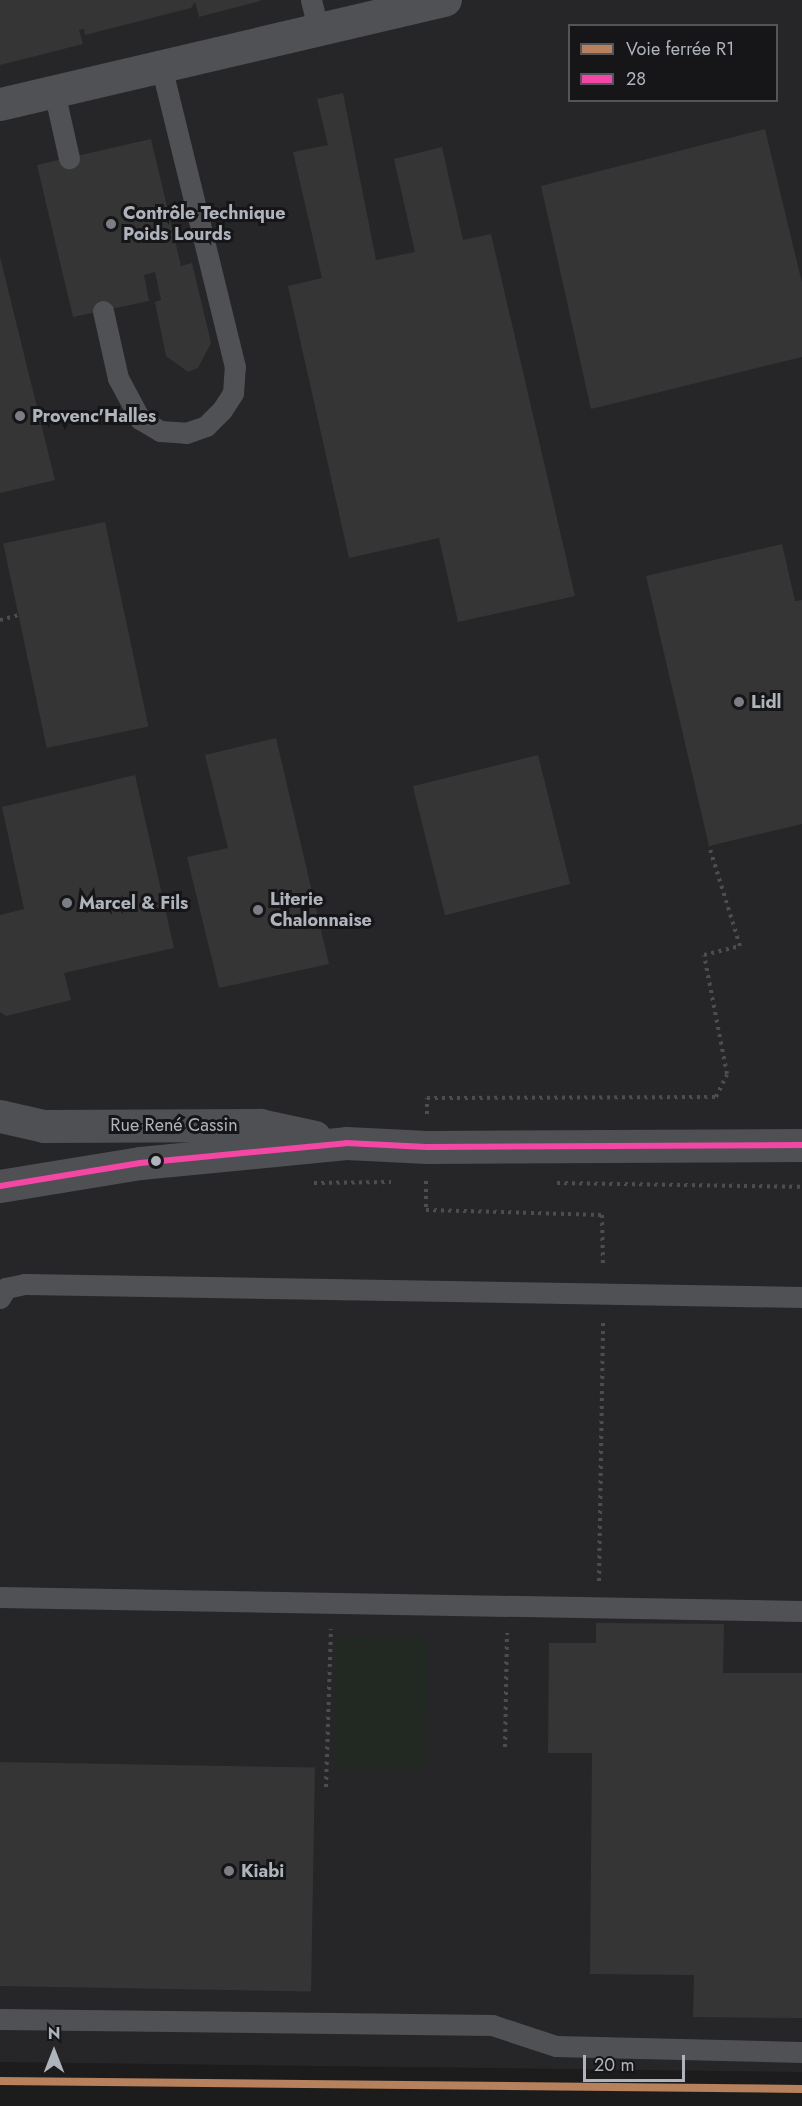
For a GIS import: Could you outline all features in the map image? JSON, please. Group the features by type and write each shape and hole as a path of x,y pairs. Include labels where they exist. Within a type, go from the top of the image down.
{"main road":[{"name":"Rue René Cassin","path":"0,1116 44,1126 260,1125 346,1143 427,1148 802,1145"},
{"name":"Rue René Cassin","path":"0,1186 140,1163 346,1143"}],"street":[{"path":"0,104 161,65 314,14 445,0"}],"lane":[{"path":"103,311 118,378 140,418 160,431 186,433 206,426 222,410 233,393 235,367 161,65"},
{"path":"54,91 69,158"},
{"path":"0,1298 6,1288 25,1284 802,1297"},
{"path":"0,1597 802,1611"},
{"path":"0,2019 492,2025 556,2046 802,2052"}],"path":[{"path":"0,620 19,615"},
{"path":"598,1608 604,1294 602,1215 426,1210 427,1098 716,1097 727,1074 704,955 740,946 709,846"},
{"path":"311,1183 403,1182"},
{"path":"415,1182 438,1182"},
{"path":"544,1183 802,1187"},
{"path":"326,1787 331,1624 343,1624"},
{"path":"505,1747 507,1626"}],"shaded area":[{"path":"0,0 802,0 802,2072 0,2062"},
{"path":"337,1636 428,1638 426,1769 335,1767"}],"building":[{"path":"0,0 260,1 199,17 195,2 191,8 85,35 84,29 79,30 83,44 0,65"},
{"path":"343,93 376,260 415,252 394,159 442,147 463,240 491,234 575,596 458,622 439,538 349,558 288,286 322,278 293,152 328,145 317,99"},
{"path":"765,129 802,283 802,357 591,409 541,186"},
{"name":"Contrôle Technique Poids Lourds","path":"151,139 181,266 192,263 211,343 198,368 188,372 166,356 155,302 161,300 155,272 144,275 149,301 73,317 37,165"},
{"name":"Provenc'Halles","path":"0,257 55,480 0,493"},
{"path":"105,522 148,726 47,748 3,544"},
{"name":"Lidl","path":"782,544 795,601 802,600 802,824 709,846 646,576"},
{"name":"Literie Chalonnaise","path":"276,738 329,964 219,988 187,857 228,848 205,755"},
{"path":"538,755 570,884 445,915 413,786"},
{"name":"Marcel & Fils","path":"135,775 174,948 64,973 71,1000 6,1016 0,1012 0,915 24,909 2,807"},
{"path":"596,1623 724,1624 723,1673 802,1673 802,2018 693,2017 694,1975 590,1974 592,1753 548,1753 549,1643 596,1643"},
{"path":"0,1762 315,1767 311,1991 0,1986"}],"rail line":[{"name":"R1","path":"0,2081 802,2089"}],"transit line":[{"name":"28","path":"0,1186 140,1163 346,1143 427,1147 802,1145"}],"place":[{"name":"Contrôle Technique Poids Lourds","path":"111,224"},
{"name":"Provenc'Halles","path":"20,416"},
{"name":"Lidl","path":"739,702"},
{"name":"Marcel & Fils","path":"67,903"},
{"name":"Literie Chalonnaise","path":"258,910"},
{"name":"Kiabi","path":"229,1871"}]}
